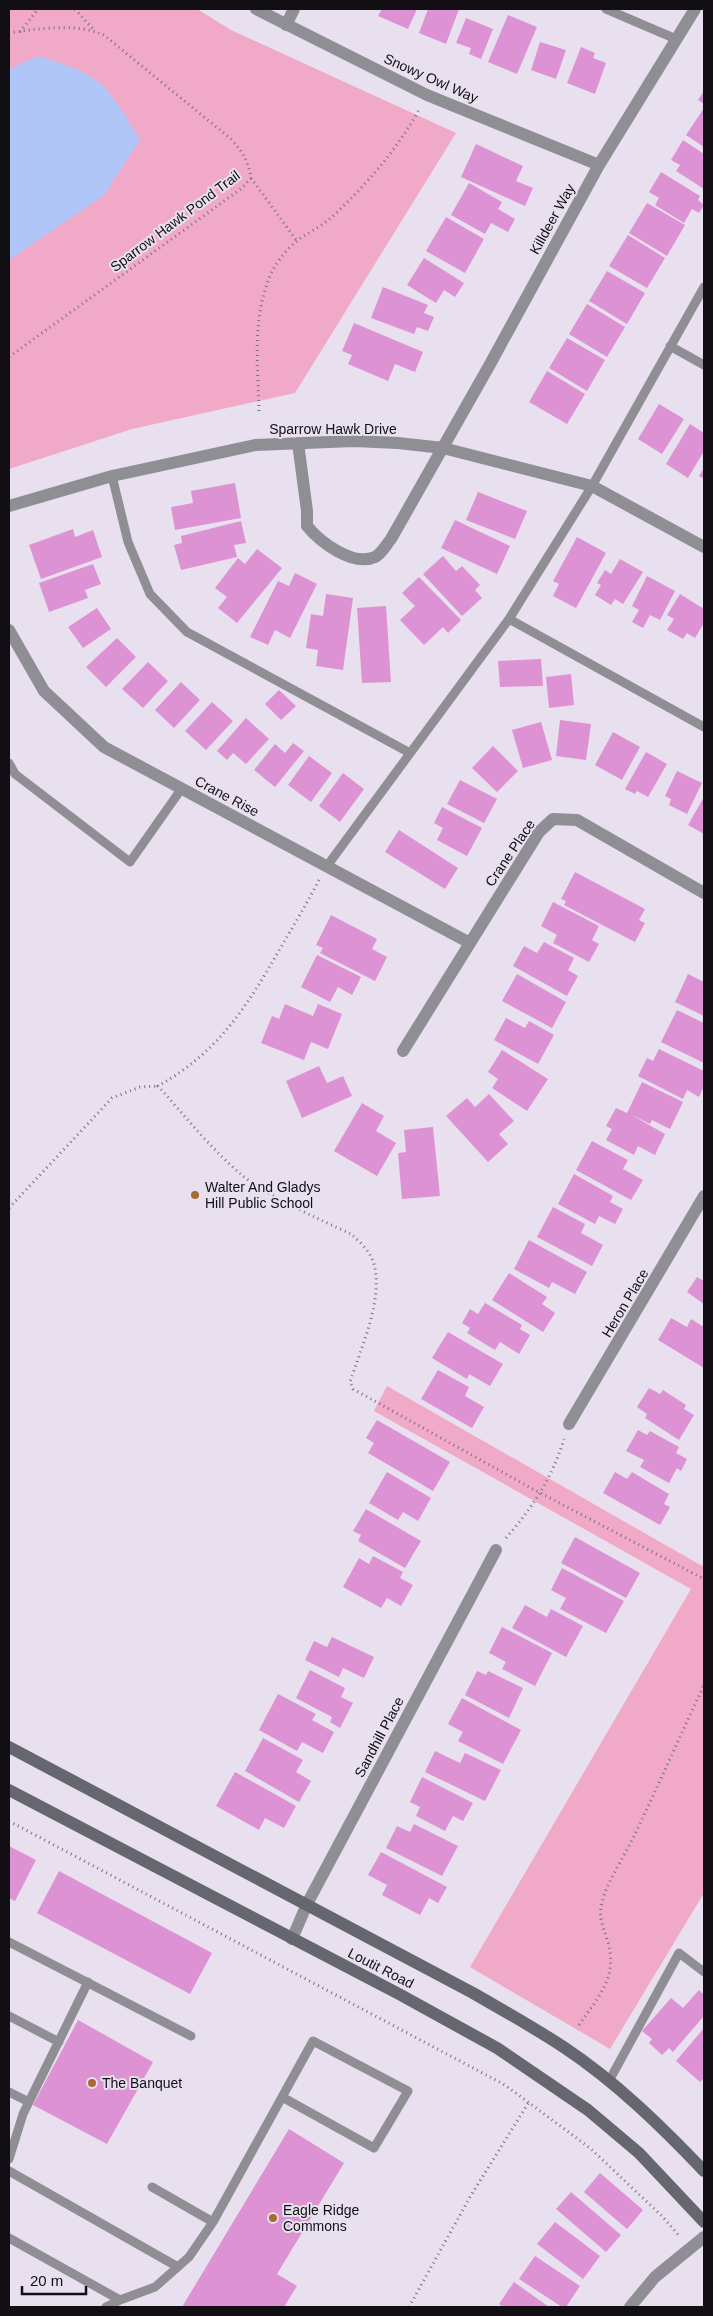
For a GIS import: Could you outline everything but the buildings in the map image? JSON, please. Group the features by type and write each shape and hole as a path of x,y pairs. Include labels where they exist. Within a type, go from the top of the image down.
{"street":[{"name":"Snowy Owl Way","path":"256,9 427,95 599,165"},
{"path":"286,25 294,9"},
{"name":"Killdeer Way","path":"298,443 308,512 307,526 314,535 328,545 358,559 374,558 382,552 443,448 599,165 695,9"},
{"name":"Sparrow Hawk Drive","path":"9,506 112,476 255,445 354,441 398,443 443,448 592,486 704,547"},
{"name":"Crane Rise","path":"9,630 44,690 104,747 470,943"},
{"name":"Crane Place","path":"403,1051 539,832 553,818 577,820 704,893"},
{"name":"Heron Place","path":"569,1424 704,1196"},
{"name":"Sandhill Place","path":"292,1939 307,1904 496,1550"},
{"name":"Loutit Road","path":"9,1747 474,1992 565,2048 609,2082 662,2126 704,2170"},
{"name":"Loutit Road","path":"9,1790 399,1994 497,2048 588,2110 639,2153 704,2222"},
{"path":"630,2307 656,2278 704,2237"}],"lane":[{"path":"606,9 676,39"},
{"path":"326,866 509,619 592,486 704,287"},
{"path":"670,346 704,365"},
{"path":"112,476 128,542 150,594 187,632 410,753"},
{"path":"509,619 704,727"},
{"path":"9,764 15,774 130,862 182,788"},
{"path":"9,1942 191,2036"},
{"path":"609,2082 679,1953 704,1972"},
{"path":"9,2159 29,2102 88,1982"},
{"path":"9,2016 59,2042"},
{"path":"106,2307 155,2287 189,2257 213,2222 282,2097 314,2041 408,2091 374,2148 282,2097"},
{"path":"9,2092 29,2102"},
{"path":"9,2170 178,2266"},
{"path":"152,2187 213,2222"},
{"path":"9,2238 120,2300"}],"path":[{"path":"20,32 38,9"},
{"name":"Sparrow Hawk Pond Trail","path":"9,357 242,188 251,178 248,162 242,151 231,139 123,48 94,29 75,9"},
{"path":"9,33 72,28 94,29"},
{"path":"259,411 258,330 260,306 266,284 276,265 284,253 297,241 330,219 383,165 402,140 427,95"},
{"path":"251,178 297,241"},
{"path":"9,1208 112,1098 140,1087 158,1086 200,1057 246,1007 326,866"},
{"path":"158,1086 242,1176 351,1234 362,1244 373,1260 377,1280 375,1301 350,1382 353,1390 704,1579"},
{"path":"496,1550 542,1493 556,1464 569,1424"},
{"path":"579,2025 605,1986 612,1964 607,1938 601,1923 602,1903 607,1888 636,1832 704,1685"},
{"path":"9,1821 478,2070 529,2102 590,2148 656,2210 670,2227"},
{"path":"409,2307 465,2205 529,2102"}],"shaded area":[{"path":"9,9 197,9 231,30 456,133 295,393 132,429 9,469"},
{"path":"387,1386 704,1567 704,1893 610,2049 470,1967 691,1589 374,1411"}],"water":[{"path":"38,56 63,64 95,79 118,104 140,140 104,195 9,260 9,69"}],"place":[{"name":"Walter And Gladys Hill Public School","path":"195,1195"},
{"name":"The Banquet","path":"92,2083"},
{"name":"Eagle Ridge Commons","path":"273,2218"}]}
